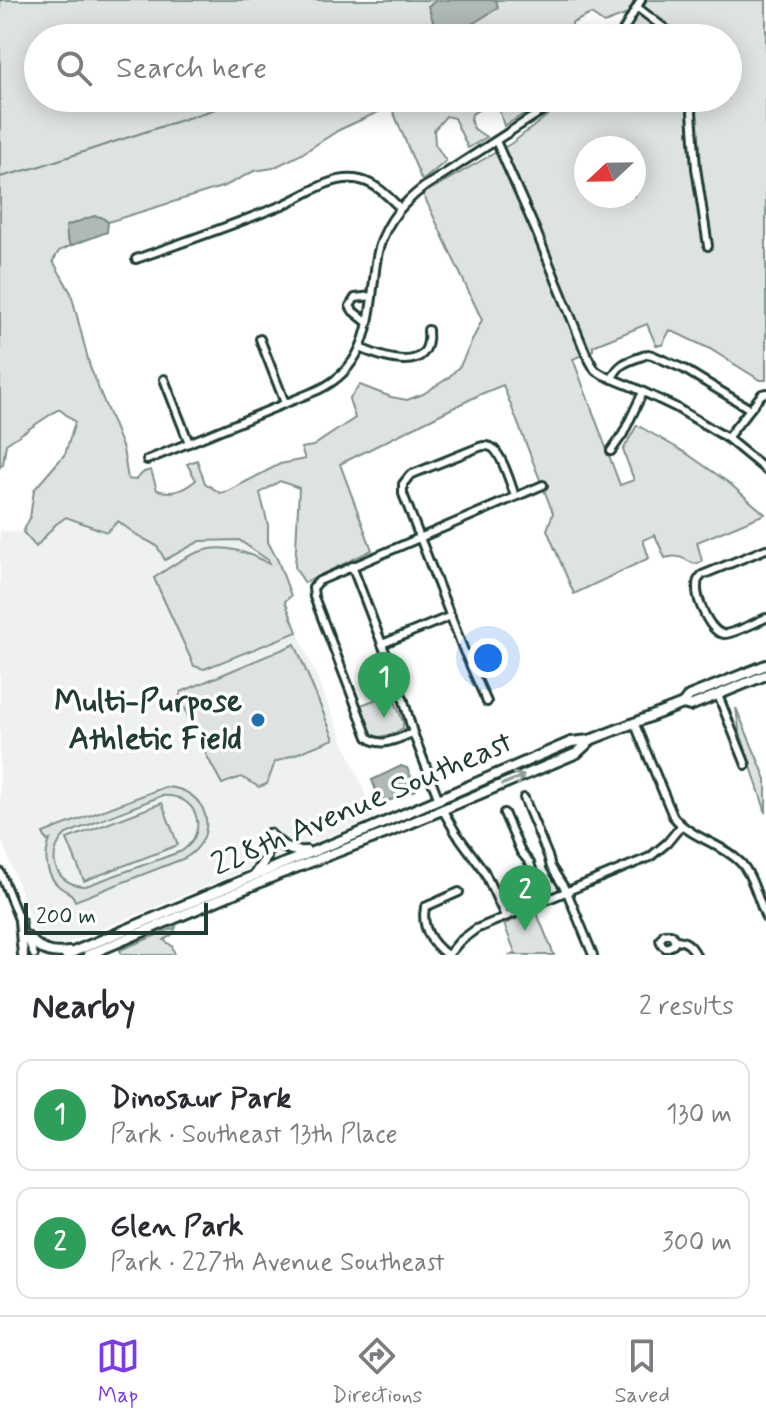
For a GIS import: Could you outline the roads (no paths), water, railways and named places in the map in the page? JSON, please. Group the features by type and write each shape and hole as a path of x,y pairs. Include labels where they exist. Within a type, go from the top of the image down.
{"main road":[{"name":"228th Avenue Southeast","path":"88,955 387,833 465,794 467,787 571,742 590,740 683,704 689,696 766,665"},
{"name":"228th Avenue Southeast","path":"683,704 690,706 766,675"},
{"name":"228th Avenue Southeast","path":"66,955 398,817 410,817 577,753 590,740"},
{"path":"254,875 266,858 269,834 289,850 315,850"},
{"path":"20,921 23,955"},
{"path":"26,936 48,953 78,950"}],"street":[{"path":"628,24 641,0"},
{"path":"638,8 659,24"},
{"path":"147,460 318,390 337,379 360,348 368,323 379,249 389,224 400,208 424,187 541,112"},
{"path":"692,112 696,168 708,246"},
{"path":"496,141 595,370 675,407 727,438 766,470"},
{"path":"136,259 280,206 343,179 374,185 400,208"},
{"path":"368,323 350,306 355,298 372,296"},
{"path":"360,348 395,361 412,360 426,348 428,330"},
{"path":"260,339 285,403"},
{"path":"612,379 622,364 648,354 684,369 750,409"},
{"path":"164,379 189,443"},
{"path":"611,451 623,434 643,392"},
{"path":"727,438 766,393"},
{"path":"487,702 403,494 403,484 410,475 482,446 491,447 498,453 515,496"},
{"path":"413,733 384,743 368,737 313,588 319,581 352,566 543,485"},
{"path":"766,549 702,575 697,592 714,630 726,634 766,618"},
{"path":"352,566 440,804 456,833 484,871 505,916"},
{"path":"382,644 451,616"},
{"path":"718,695 746,765"},
{"path":"634,722 668,807 681,826 743,864 766,918"},
{"path":"524,798 551,867 567,892 593,955"},
{"path":"504,813 521,852 530,863 542,902"},
{"path":"459,892 425,907 422,919 435,945 447,955 467,935 505,916 650,857 681,826"},
{"path":"0,872 34,955"},
{"path":"675,940 686,942 696,955"}],"waterway":[{"path":"0,177 206,112"}],"place":[{"name":"Dinosaur Park","path":"384,718"},
{"name":"Multi-Purpose Athletic Field","path":"258,720"},
{"name":"Glen Park","path":"525,931"}]}
